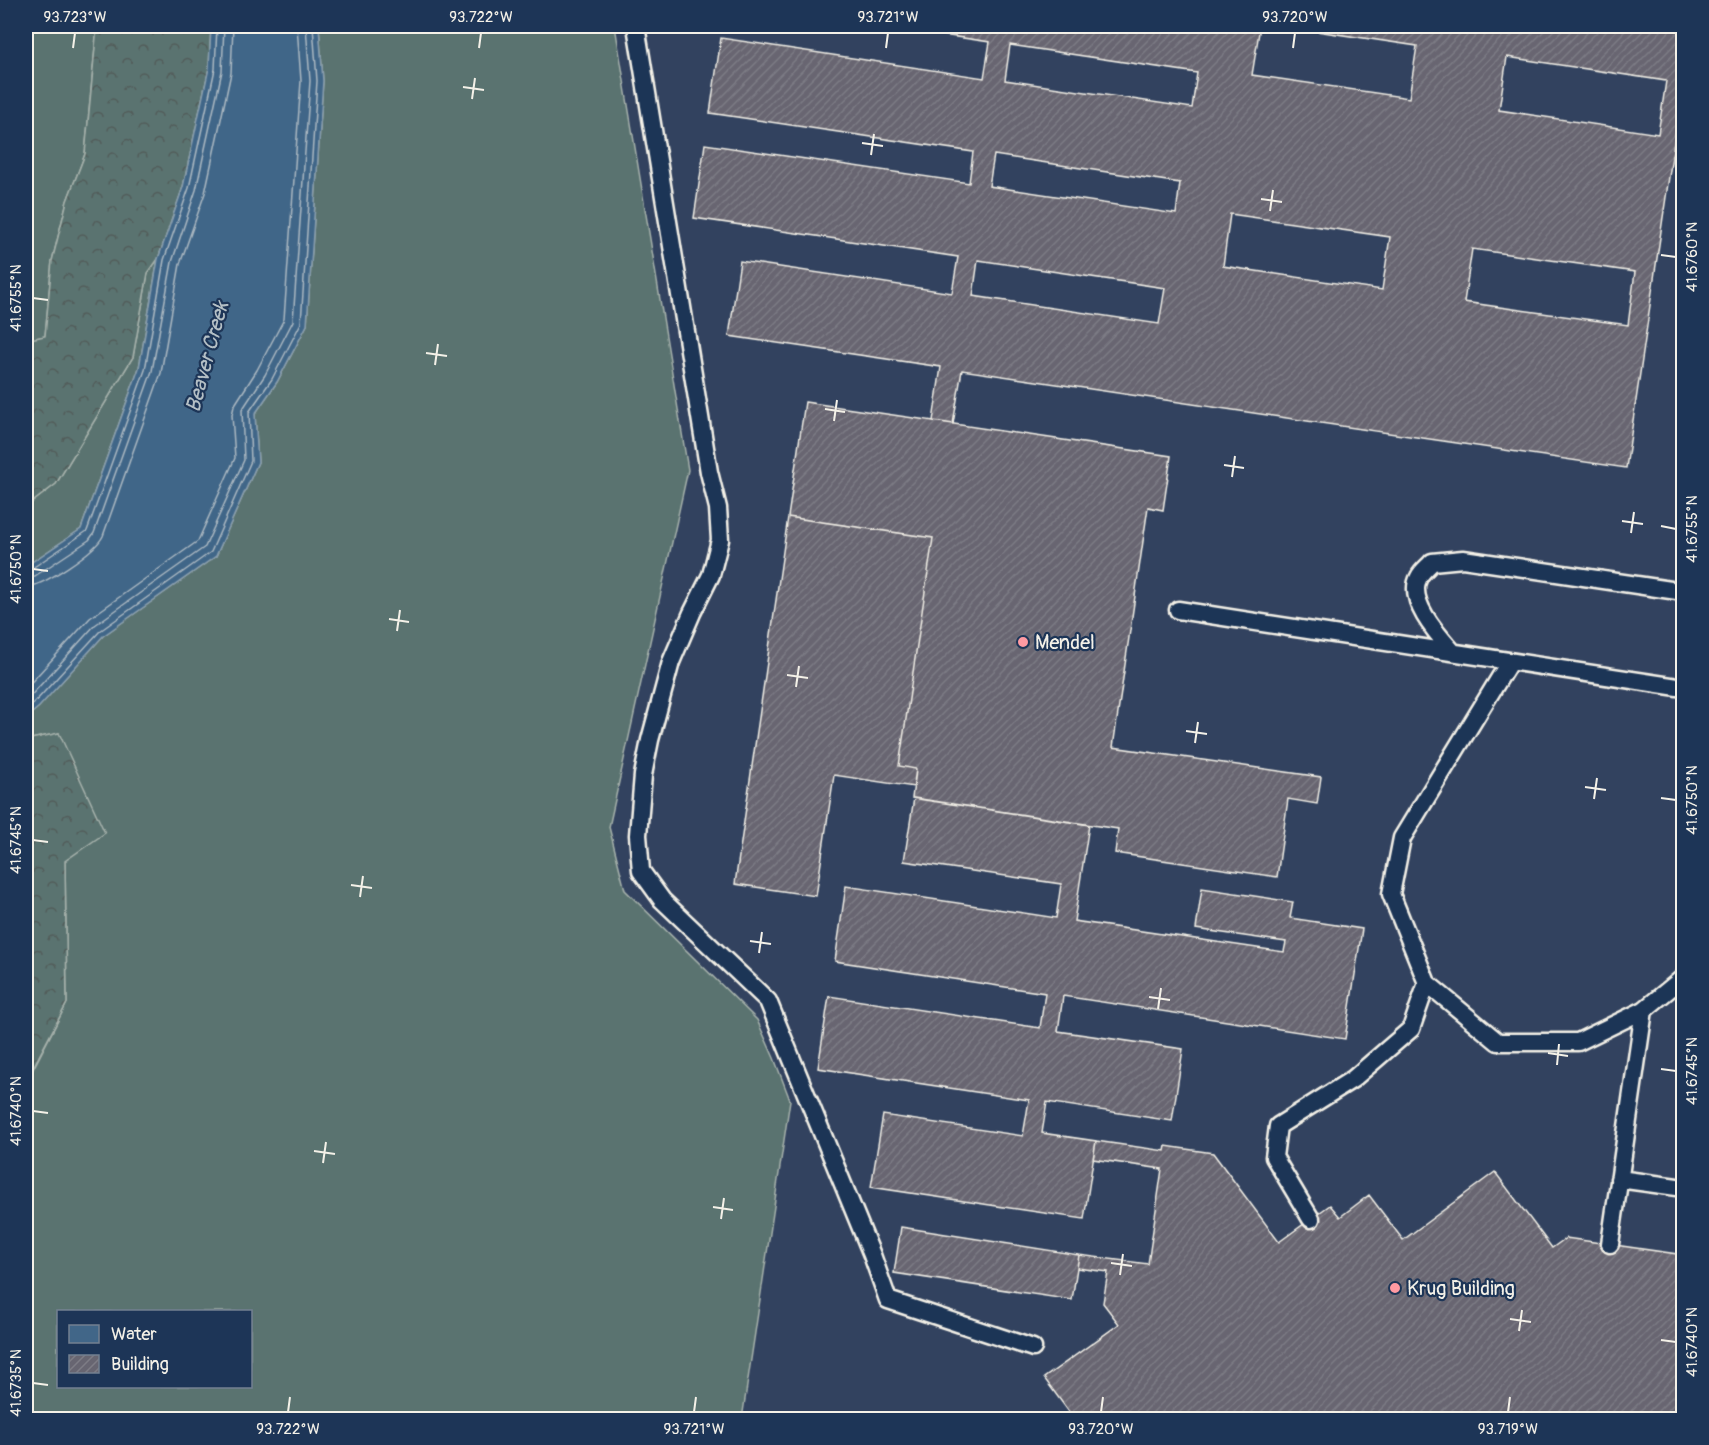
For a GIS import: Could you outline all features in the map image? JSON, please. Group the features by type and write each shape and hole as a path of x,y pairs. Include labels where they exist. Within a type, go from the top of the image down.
{"lane":[{"path":"636,26 709,472 718,508 720,540 711,575 671,662 650,740 643,775 638,835 641,871 662,900 768,1001 868,1245 888,1300 1033,1348"},
{"path":"1453,652 1431,626 1415,594 1419,577 1432,562 1462,559 1683,592"},
{"path":"1178,610 1683,688"},
{"path":"1510,661 1402,838 1391,894 1427,983 1498,1042 1578,1042 1644,1010 1683,977"},
{"path":"1311,1219 1274,1157 1278,1126 1353,1079 1411,1029 1427,983"},
{"path":"1610,1244 1644,1010"},
{"path":"1618,1179 1683,1188"}],"shaded area":[{"path":"319,26 1683,26 1683,1419 742,1419 790,1100 216,556 258,462 255,414 277,382 312,230 323,81"}],"green space":[{"path":"26,26 97,26 85,154 67,201 52,261 45,336 26,340"},
{"path":"97,26 211,26 209,68 183,187 158,259 148,273 133,357 56,484 26,507 26,340 45,336 52,261 67,201 85,154"},
{"path":"319,26 615,26 688,470 609,827 625,890 757,1020 790,1100 742,1419 26,1420 26,1078 29,1077 67,1003 65,861 59,733 26,740 26,718 39,707 103,636 216,556 258,462 255,414 277,382 307,325 323,81"},
{"path":"158,259 139,368 81,529 26,566 26,507 56,484 133,357 148,273"},
{"path":"59,733 105,833 65,861 67,1003 26,1078 26,740"}],"water":[{"name":"Beaver Creek","path":"211,26 319,26 323,81 307,325 277,382 255,414 258,462 216,556 103,636 39,707 26,718 26,566 81,529 139,368 158,259 183,187 209,68"}],"building":[{"path":"881,26 1260,26 1252,75 1409,98 1417,46 1283,26 1684,26 1684,75 1626,468 962,370 953,424 933,421 941,367 729,336 740,261 952,293 958,257 694,218 705,144 969,183 973,152 710,113 721,38 984,78 990,42","holes":["1010,45 1197,73 1192,108 1005,80","1507,57 1666,81 1658,134 1499,110","994,155 1180,183 1176,214 989,186","1230,214 1390,237 1382,290 1223,266","1472,249 1635,272 1628,325 1464,302","978,260 1165,288 1159,324 973,296"]},
{"name":"Mendel","path":"805,402 1171,456 1163,510 1148,507 1113,747 1321,777 1317,804 1288,799 1277,877 1115,853 1118,829 912,798 916,769 899,766 933,538 788,517"},
{"path":"788,517 933,538 899,766 916,769 914,787 834,775 816,896 735,884"},
{"path":"914,798 1089,825 1074,921 1284,952 1286,942 1196,929 1202,888 1293,902 1290,918 1362,929 1345,1039 1063,996 1058,1031 1183,1049 1172,1121 1047,1102 1042,1133 1096,1141 1084,1219 871,1187 883,1115 1023,1136 1029,1100 818,1068 829,996 1040,1028 1045,993 835,961 846,886 1056,918 1061,884 904,861"},
{"name":"Krug Building","path":"1096,1141 1165,1151 1166,1146 1213,1153 1279,1242 1330,1205 1340,1217 1369,1195 1403,1240 1495,1172 1552,1248 1566,1238 1684,1255 1684,1420 1075,1420 1044,1378 1119,1324 1103,1303 1108,1272 1077,1268 1079,1255 1148,1264 1162,1169 1093,1159"},
{"path":"901,1227 1079,1255 1072,1300 894,1273"}],"place":[{"name":"Mendel","path":"1023,642"},
{"name":"Krug Building","path":"1395,1288"}]}
